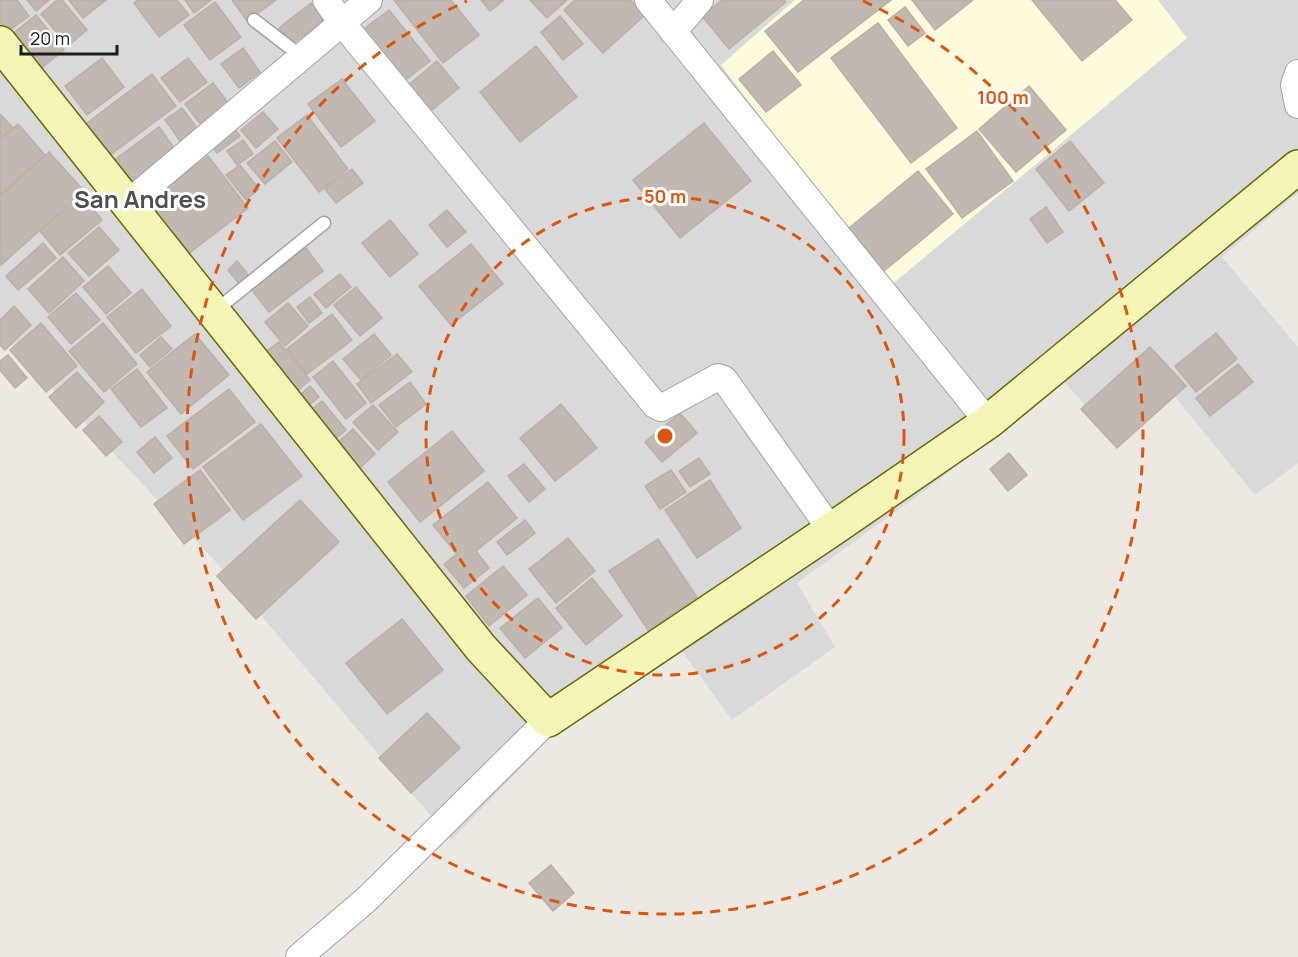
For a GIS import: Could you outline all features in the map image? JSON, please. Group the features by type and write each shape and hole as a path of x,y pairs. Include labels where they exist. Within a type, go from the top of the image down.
{"street":[{"path":"326,0 342,23 655,405 661,408 718,377 724,379 831,530"},
{"path":"128,204 369,0"},
{"path":"648,0 988,422"},
{"path":"674,32 700,0"},
{"path":"3,54 128,204 481,648 548,720"},
{"path":"1298,73 1294,85 1298,105"},
{"path":"299,957 367,899 548,720 988,422 1298,167"}],"lane":[{"path":"254,20 302,57"},
{"path":"214,312 324,223"}],"shaded area":[{"path":"0,0 1298,0 1298,193 1222,257 1298,347 1298,463 1255,495 1171,392 1112,437 1063,380 927,489 797,583 835,647 732,720 681,650 556,732 451,840 216,562 0,333"},
{"path":"795,0 1158,0 1187,38 889,287 721,65"}],"building":[{"path":"0,0 17,0 29,16 3,35 0,30"},
{"path":"27,0 49,0 36,11"},
{"path":"57,0 62,0 87,30 68,46 41,14"},
{"path":"69,0 106,0 83,18"},
{"path":"138,0 177,0 189,15 159,37 134,3"},
{"path":"185,0 211,0 194,13"},
{"path":"232,0 276,0 247,21"},
{"path":"394,0 451,0 479,35 443,63"},
{"path":"481,0 504,0 490,11"},
{"path":"530,0 567,0 547,18"},
{"path":"575,0 631,0 645,15 603,53 564,10"},
{"path":"722,0 784,0 786,2 729,49 702,16"},
{"path":"804,0 891,0 798,72 765,31"},
{"path":"912,0 973,0 935,30"},
{"path":"1032,0 1115,0 1132,20 1082,61"},
{"path":"215,2 241,37 210,60 184,25"},
{"path":"311,3 324,20 291,45 279,28"},
{"path":"905,7 925,33 908,46 888,20"},
{"path":"389,10 430,61 397,87 356,35"},
{"path":"36,15 64,50 39,70 11,35"},
{"path":"560,16 583,44 563,60 541,32"},
{"path":"878,23 957,128 911,163 831,58"},
{"path":"536,46 577,97 520,142 480,92"},
{"path":"243,48 260,72 239,88 221,64"},
{"path":"773,51 801,85 766,112 739,79"},
{"path":"102,58 124,87 87,115 65,86"},
{"path":"188,58 207,82 180,102 161,78"},
{"path":"437,61 459,88 422,118 401,91"},
{"path":"152,74 176,106 110,155 86,124"},
{"path":"342,79 375,121 341,147 308,104"},
{"path":"213,83 229,104 201,125 185,104"},
{"path":"1029,86 1066,130 1016,172 979,129"},
{"path":"182,108 198,129 181,142 165,120"},
{"path":"263,112 278,129 256,148 241,130"},
{"path":"0,114 13,128 0,139"},
{"path":"307,115 348,169 319,192 277,138"},
{"path":"230,123 240,136 217,153 208,140"},
{"path":"704,123 751,181 680,238 633,180"},
{"path":"18,124 45,155 0,195 0,139"},
{"path":"159,127 175,149 130,183 113,161"},
{"path":"977,131 1013,181 962,218 926,169"},
{"path":"243,140 253,154 237,165 227,151"},
{"path":"275,141 292,162 265,184 247,163"},
{"path":"1070,141 1104,183 1069,211 1036,169"},
{"path":"49,152 84,191 1,265 0,196"},
{"path":"208,156 248,208 188,254 148,202"},
{"path":"240,165 259,189 246,200 226,175"},
{"path":"352,169 363,183 336,203 325,189"},
{"path":"918,171 953,214 884,271 849,228"},
{"path":"82,196 102,220 60,255 40,231"},
{"path":"1046,207 1063,232 1047,243 1030,219"},
{"path":"447,210 466,232 447,247 429,225"},
{"path":"390,220 418,254 390,277 362,243"},
{"path":"99,227 119,250 89,276 68,253"},
{"path":"43,243 56,258 18,290 6,276"},
{"path":"471,244 503,284 451,325 419,286"},
{"path":"306,248 323,271 269,312 251,289"},
{"path":"63,257 84,281 49,313 28,289"},
{"path":"237,261 249,276 239,284 228,270"},
{"path":"108,266 131,293 106,314 83,287"},
{"path":"340,274 351,287 326,308 314,294"},
{"path":"356,287 382,318 360,336 334,305"},
{"path":"142,289 171,326 136,353 107,317"},
{"path":"76,293 100,320 71,344 48,317"},
{"path":"310,297 322,313 309,323 297,307"},
{"path":"288,303 308,326 285,346 265,322"},
{"path":"14,306 31,325 5,350 0,345 0,320"},
{"path":"332,314 352,340 307,374 287,349"},
{"path":"41,323 77,366 46,392 10,350"},
{"path":"103,323 137,364 104,392 69,351"},
{"path":"1216,333 1237,359 1196,392 1175,366"},
{"path":"195,334 229,375 181,414 147,372"},
{"path":"374,334 391,355 361,380 343,359"},
{"path":"161,337 172,349 150,367 140,355"},
{"path":"279,342 310,380 295,393 263,354"},
{"path":"1150,347 1186,386 1117,448 1081,409"},
{"path":"397,354 412,372 371,403 357,384"},
{"path":"8,355 27,378 15,388 0,370 0,361"},
{"path":"333,361 366,403 346,419 313,377"},
{"path":"1238,364 1253,382 1210,416 1196,398"},
{"path":"137,369 167,408 141,427 111,389"},
{"path":"77,372 104,402 76,428 49,397"},
{"path":"410,382 426,404 396,427 379,405"},
{"path":"310,386 319,397 308,406 299,396"},
{"path":"229,389 255,422 193,469 167,436"},
{"path":"322,401 346,430 335,439 310,411"},
{"path":"561,404 597,448 555,481 520,438"},
{"path":"373,405 398,432 378,450 353,422"},
{"path":"680,413 697,433 662,462 645,442"},
{"path":"99,416 122,442 106,456 83,430"},
{"path":"261,424 302,476 243,520 203,467"},
{"path":"353,429 375,454 358,470 336,444"},
{"path":"452,431 484,471 420,522 388,482"},
{"path":"155,437 172,458 154,473 137,452"},
{"path":"1009,453 1027,475 1008,491 990,469"},
{"path":"699,458 710,474 690,487 679,471"},
{"path":"524,464 545,489 529,502 508,476"},
{"path":"200,470 230,510 184,544 154,504"},
{"path":"671,470 686,492 660,509 645,486"},
{"path":"710,480 741,528 697,558 665,510"},
{"path":"488,482 517,518 476,551 489,568 464,588 444,564 457,554 433,525"},
{"path":"300,500 339,542 256,619 217,576"},
{"path":"525,520 535,533 507,555 497,542"},
{"path":"568,538 595,571 556,603 529,569"},
{"path":"658,539 697,597 648,630 609,571"},
{"path":"503,566 527,595 489,626 466,596"},
{"path":"592,578 622,616 586,645 556,608"},
{"path":"538,598 562,628 525,658 500,628"},
{"path":"402,619 443,670 387,714 346,663"},
{"path":"427,713 460,748 411,793 379,758"},
{"path":"551,865 574,893 553,911 529,883"}],"district":[{"name":"San Andres","path":"140,198"}]}
